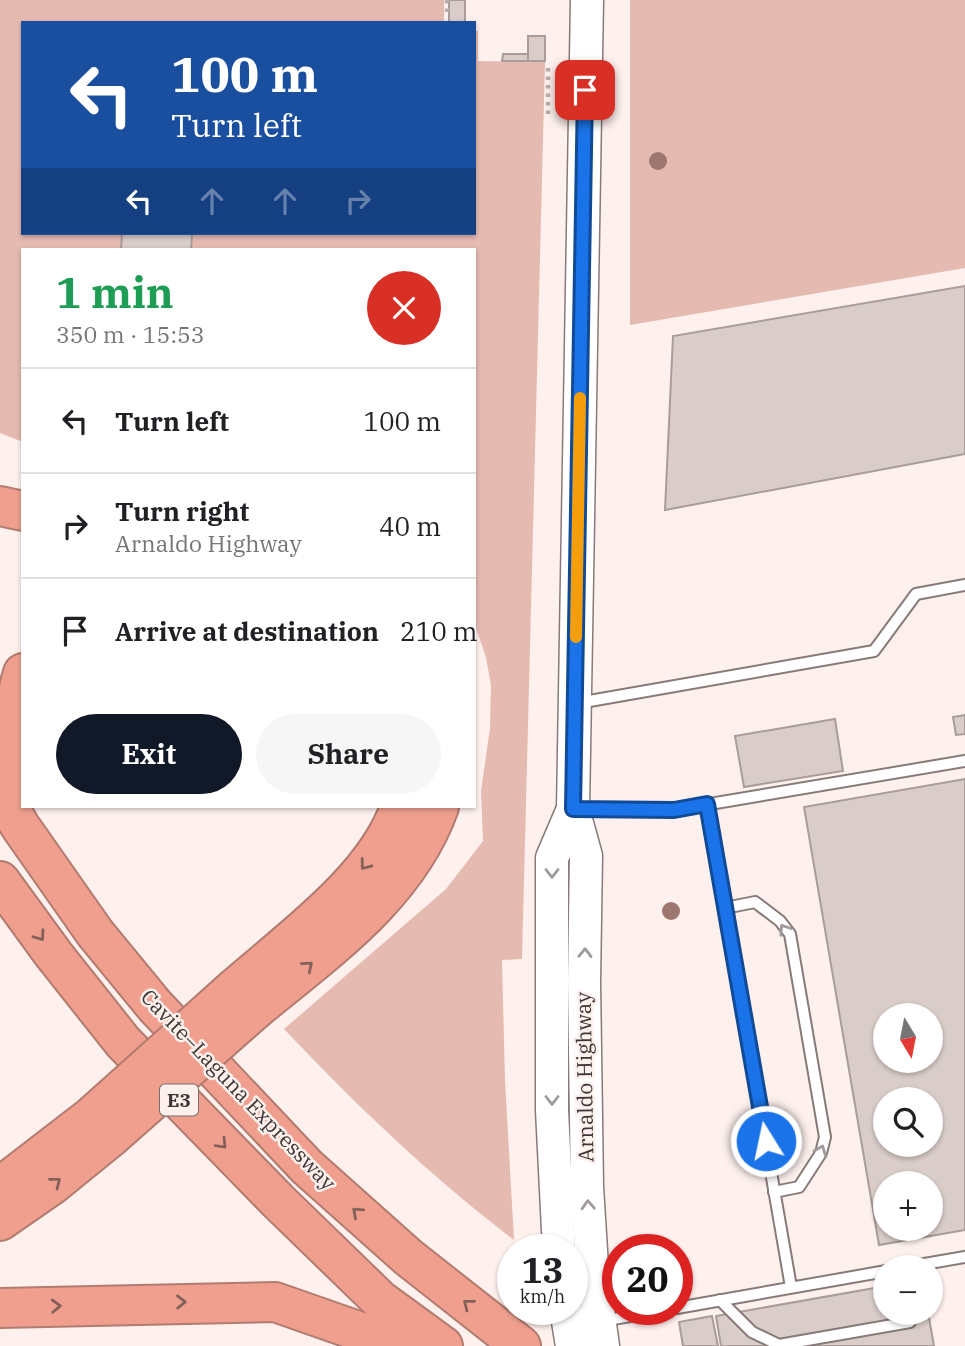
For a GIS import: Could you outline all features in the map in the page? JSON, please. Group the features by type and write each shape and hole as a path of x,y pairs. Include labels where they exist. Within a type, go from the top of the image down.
{"highway":[{"path":"0,506 21,511"},
{"path":"21,681 17,698 15,736 21,774"},
{"name":"Cavite–Laguna Expressway","path":"0,792 20,826 95,933 155,1006 307,1167 408,1257 521,1346"},
{"path":"31,808 95,933"},
{"path":"0,1221 52,1185 102,1127 246,998 336,900 372,856 388,833 400,808"},
{"path":"246,998 349,932 410,864 439,808"},
{"name":"E3","path":"0,881 123,1042 278,1201 380,1300 443,1346"},
{"path":"0,1187 102,1127"},
{"path":"0,1308 275,1302 401,1346"}],"main road":[{"name":"Arnaldo Highway","path":"587,0 573,809 586,856 584,981 587,1187 591,1256 601,1334"},
{"name":"Arnaldo Highway","path":"558,1234 552,1110 552,858 573,809"},
{"path":"569,1325 572,1345"}],"lane":[{"path":"575,704 874,651 916,594 965,585"},
{"path":"573,809 674,810 965,761"},
{"path":"707,804 791,1287"},
{"path":"725,908 755,902 780,921 790,934 825,1137 821,1153 799,1186 774,1192"},
{"path":"943,1261 965,1257"},
{"path":"693,1305 873,1273"},
{"path":"720,1300 752,1332 779,1345 893,1325"},
{"path":"601,1334 625,1325"}],"path":[{"path":"447,0 447,12"},
{"path":"548,63 548,114"}],"shaded area":[{"path":"0,0 444,0 444,21 21,21 21,235 476,235 476,31 478,61 545,62 522,959 502,960 505,1080 514,1234 507,1234 394,1139 284,1029 446,889 483,841 481,791 490,728 491,685 476,627 476,248 21,248 21,441 0,433"},
{"path":"630,0 965,0 965,268 630,325"}],"building":[{"path":"449,0 465,0 465,21 449,21"},
{"path":"528,36 545,36 545,61 528,61"},
{"path":"503,54 528,54 528,61 502,61"},
{"path":"122,235 192,235 191,248 121,248"},
{"path":"965,286 965,454 665,510 673,336"},
{"path":"965,715 965,734 956,735 953,717"},
{"path":"835,719 843,771 744,787 735,736"},
{"path":"965,779 965,1230 943,1234 943,1171 873,1171 873,1210 804,807"},
{"path":"878,1241 902,1241 879,1245"},
{"path":"873,1288 873,1325 930,1325 934,1346 721,1346 716,1316"},
{"path":"712,1316 718,1346 683,1346 680,1325 693,1325 693,1319"}],"slow traffic":[{"path":"576,637 580,398"}],"route":[{"path":"585,90 573,809 674,810 707,804 766,1141"}]}
